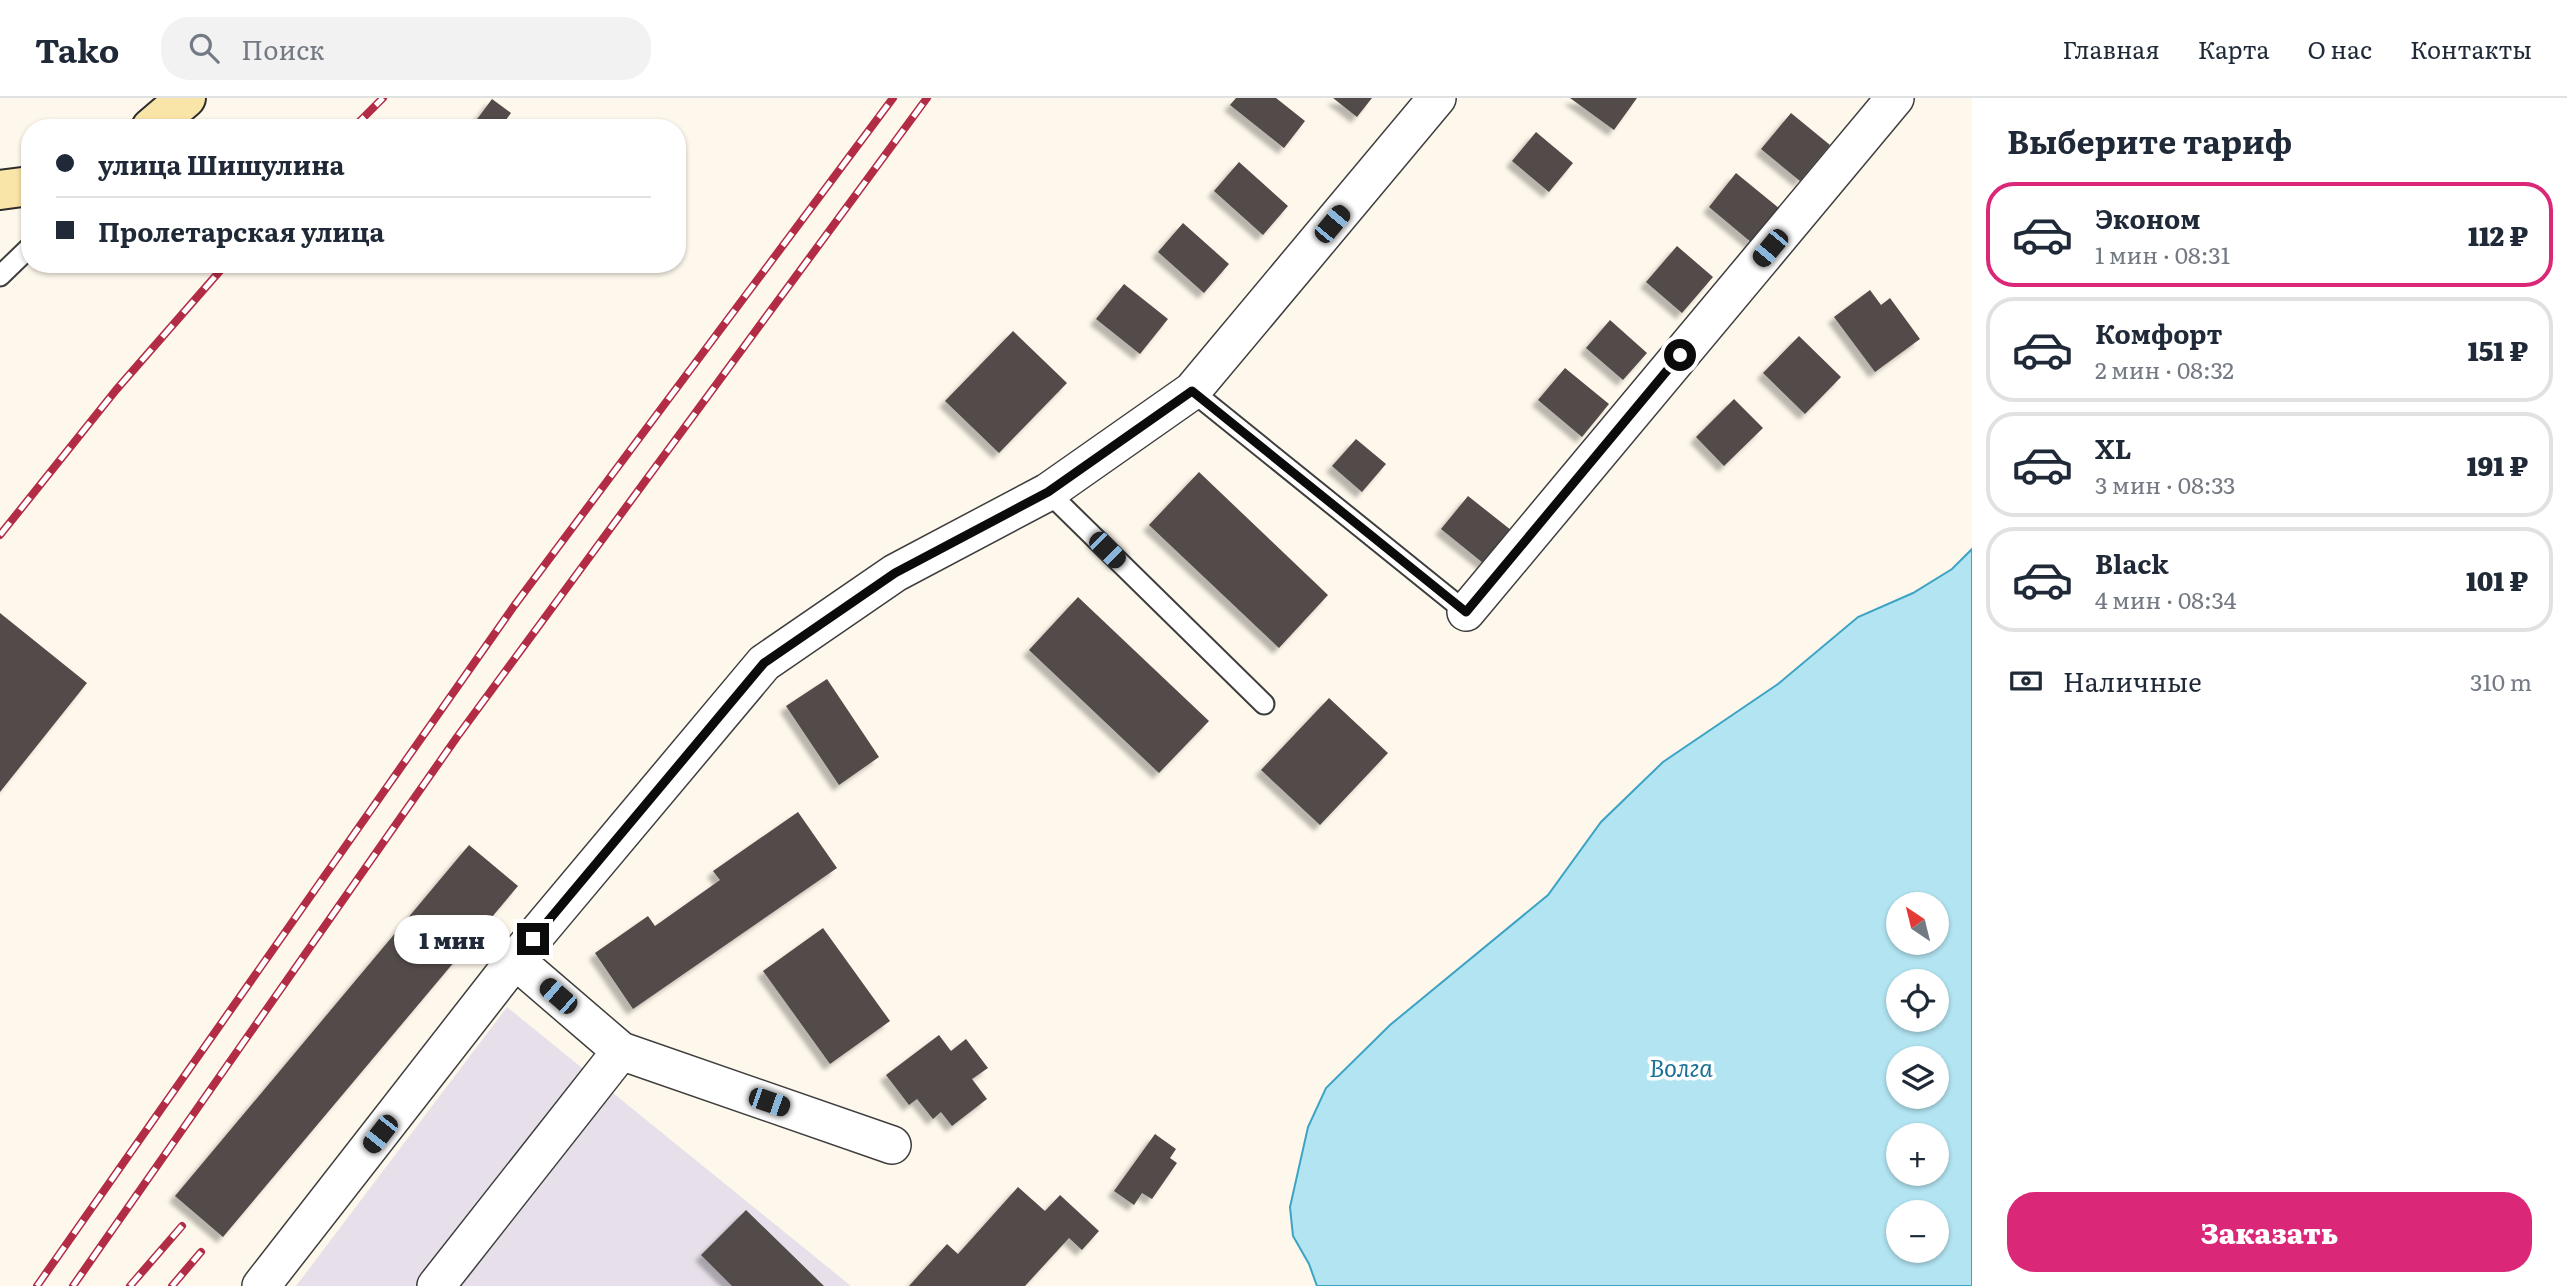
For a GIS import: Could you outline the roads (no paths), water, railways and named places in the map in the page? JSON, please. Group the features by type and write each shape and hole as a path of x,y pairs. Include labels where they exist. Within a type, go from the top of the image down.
{"main road":[{"path":"162,119 186,98"},
{"path":"0,190 21,187"}],"street":[{"path":"261,1286 515,960 764,663 895,573 1048,492 1192,391 1437,98"},
{"path":"1466,612 1895,98"},
{"path":"515,960 621,1051 892,1145"},
{"path":"436,1286 621,1051"}],"lane":[{"path":"0,276 21,256"},
{"path":"1192,391 1466,612"},
{"path":"1048,492 1264,704"}],"water":[{"name":"Волга","path":"1972,549 1972,1286 1317,1286 1309,1264 1293,1236 1290,1207 1308,1127 1326,1088 1390,1025 1548,895 1601,822 1663,762 1778,684 1858,617 1913,593 1952,569"}],"railway":[{"path":"362,119 383,98"},
{"path":"37,1286 514,606 893,98"},
{"path":"73,1286 457,737 927,98"},
{"path":"0,535 116,390 218,273"},
{"path":"130,1286 182,1226"},
{"path":"172,1286 201,1252"}]}
